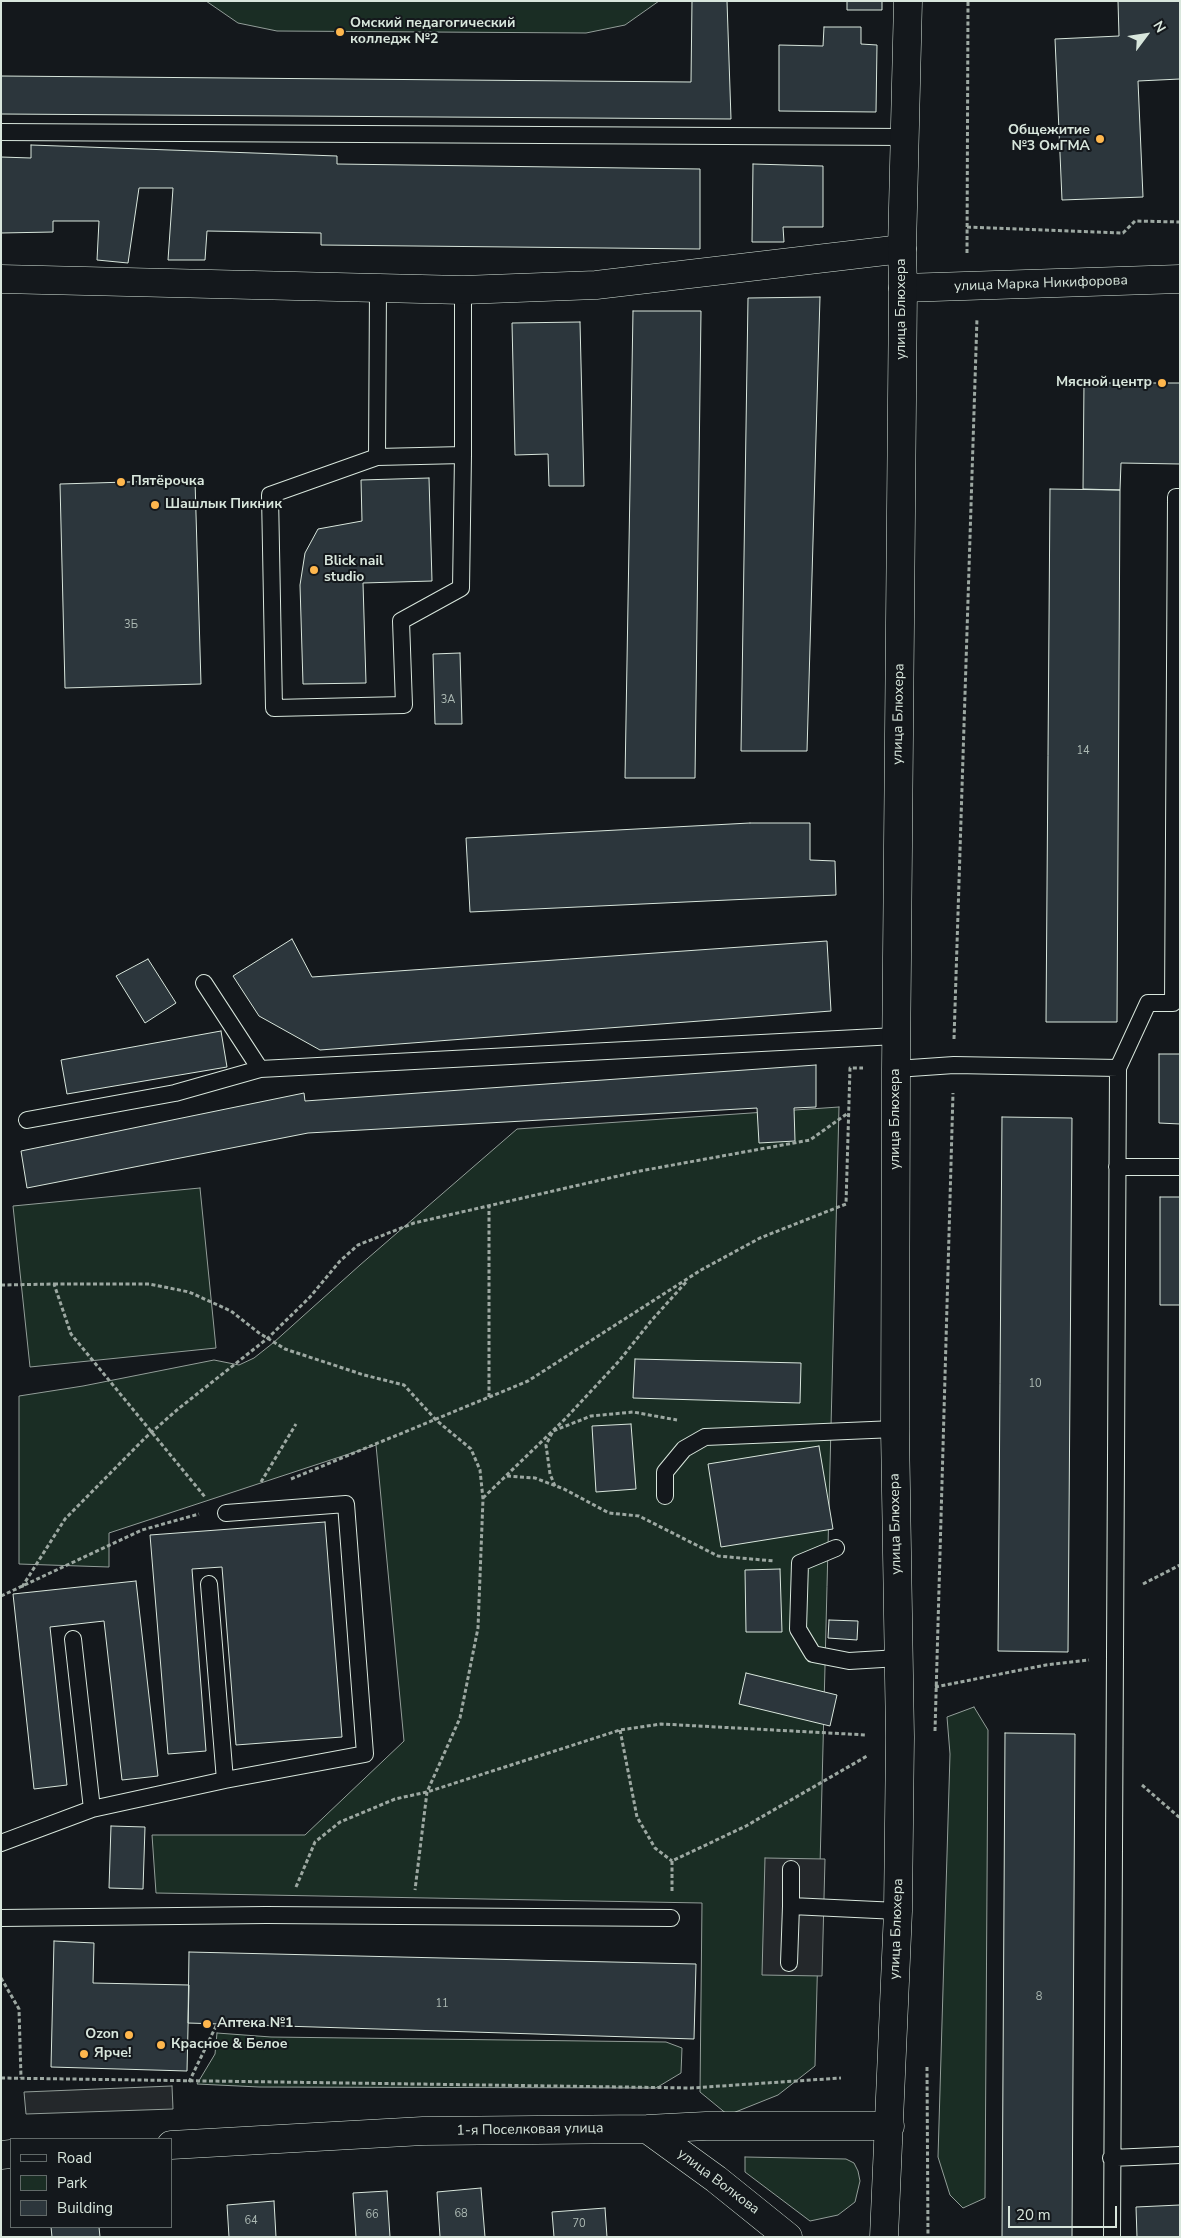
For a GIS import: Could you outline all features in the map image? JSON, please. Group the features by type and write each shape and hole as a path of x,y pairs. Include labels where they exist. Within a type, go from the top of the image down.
{"street":[{"name":"улица Блюхера","path":"884,2237 898,1911 900,1737 895,1429 896,1036 902,250 908,1"},
{"path":"1,279 463,290 596,284 902,250"},
{"name":"улица Марка Никифорова","path":"903,288 1180,280"},
{"name":"1-я Поселковая улица","path":"172,2146 424,2132 647,2129 706,2126 890,2126"},
{"name":"улица Волкова","path":"647,2129 788,2237"}],"lane":[{"path":"1,132 905,137"},
{"path":"377,457 378,288"},
{"path":"463,290 463,455 461,588 401,620 404,704 274,708 270,495 377,457 463,455"},
{"path":"1112,2237 1118,1068 1148,1003 1176,1003 1176,497 1180,497"},
{"path":"204,983 260,1070"},
{"path":"26,1120 175,1093 260,1070 896,1036"},
{"path":"896,1069 954,1065 1118,1068"},
{"path":"1117,1167 1180,1167"},
{"path":"665,1496 665,1472 684,1449 705,1437 895,1429"},
{"path":"1,1843 92,1809 225,1780 365,1754 346,1504 226,1513"},
{"path":"836,1548 800,1563 798,1629 813,1654 849,1661 899,1658"},
{"path":"209,1584 225,1780"},
{"path":"73,1639 92,1809"},
{"path":"789,1963 791,1869"},
{"path":"791,1906 898,1911"},
{"path":"1,1918 266,1915 671,1918"},
{"path":"1111,2158 1180,2155"}],"path":[{"path":"935,1737 977,318 972,286 967,270 968,1"},
{"path":"968,227 1124,233 1135,221 1180,222"},
{"path":"282,1482 528,1381 691,1276 760,1238 846,1204 850,1068 896,1069"},
{"path":"22,1587 66,1519 152,1432 178,1409 268,1338 310,1297 340,1261 358,1245 414,1223 640,1171 810,1140 849,1113"},
{"path":"489,1206 489,1398"},
{"path":"483,1499 553,1431 619,1361 691,1276"},
{"path":"54,1284 70,1334 209,1502"},
{"path":"1,1285 149,1284 189,1292 231,1311 285,1349 364,1376 404,1385 436,1420 471,1449 480,1470 483,1499 478,1628 460,1718 427,1792 412,1916"},
{"path":"556,1487 550,1474 546,1445 553,1431 591,1416 633,1412 680,1421 705,1437"},
{"path":"259,1486 296,1424"},
{"path":"507,1476 535,1478 609,1513 639,1516 718,1556 800,1563"},
{"path":"1,1596 142,1530 206,1512"},
{"path":"1114,1599 1180,1565"},
{"path":"899,1695 1046,1666 1114,1656"},
{"path":"266,1915 298,1885 315,1842 340,1822 395,1799 427,1792 620,1730 661,1724 900,1737"},
{"path":"620,1730 637,1817 655,1848 672,1862"},
{"path":"672,1862 746,1826 900,1737"},
{"path":"1114,1759 1180,1818"},
{"path":"671,1918 672,1862"},
{"path":"1,1978 19,2009 21,2078"},
{"path":"189,2082 217,2024"},
{"path":"927,2065 928,2237"},
{"path":"1,2078 691,2088 841,2078"}],"green space":[{"path":"206,1 659,1 625,25 586,33 277,31 238,23"},
{"path":"839,1107 815,2066 778,2095 728,2115 700,2092 702,1903 156,1893 152,1835 305,1835 404,1741 376,1445 109,1533 109,1567 19,1564 19,1396 83,1386 214,1360 239,1365 254,1358 517,1129"},
{"path":"200,1188 216,1348 30,1367 13,1206"},
{"path":"974,1707 988,1730 985,2198 963,2208 950,2195 938,2157 950,1754 947,1717"},
{"path":"217,2033 271,2037 666,2042 682,2048 681,2073 656,2088 259,2087 197,2084 215,2054"},
{"path":"745,2157 846,2159 854,2163 858,2171 860,2181 855,2202 838,2215 810,2221 745,2172"}],"shaded area":[{"path":"765,1858 825,1859 822,1976 762,1975"},
{"path":"172,2086 173,2109 26,2114 24,2092"}],"building":[{"path":"692,1 727,1 731,119 1,114 1,76 691,82"},
{"path":"847,1 882,1 882,10 847,10"},
{"name":"Общежитие №3 ОмГМА","path":"1118,1 1180,1 1180,79 1138,81 1143,197 1062,200 1055,39 1119,36"},
{"path":"824,27 861,27 861,44 877,45 876,112 779,111 779,45 823,46"},
{"path":"31,145 337,156 337,164 700,169 700,249 321,245 321,233 207,231 205,260 168,260 173,188 139,188 128,263 97,260 99,221 53,221 53,232 1,233 1,157 31,158"},
{"path":"753,164 823,166 823,227 783,227 784,242 752,242"},
{"path":"820,297 807,751 741,751 748,298"},
{"path":"633,311 701,311 695,778 625,778"},
{"path":"580,322 584,486 549,486 548,454 515,455 512,323"},
{"path":"1084,383 1180,383 1180,464 1121,463 1120,490 1083,489"},
{"path":"429,478 432,581 363,583 366,683 303,684 300,585 305,553 318,529 362,521 361,480"},
{"path":"195,480 201,684 65,688 60,484"},
{"path":"1050,489 1120,490 1117,1022 1046,1022"},
{"path":"460,653 462,724 435,724 433,654"},
{"path":"750,823 810,823 810,860 835,861 836,895 470,912 466,838"},
{"path":"292,939 312,977 827,941 831,1011 320,1050 259,1016 233,976"},
{"path":"148,959 176,1003 145,1023 116,976"},
{"path":"221,1031 227,1067 67,1094 61,1060"},
{"path":"1159,1054 1180,1054 1180,1124 1159,1123"},
{"path":"816,1065 816,1107 794,1108 795,1141 759,1143 757,1108 308,1133 27,1188 21,1151 304,1093 305,1101"},
{"path":"1002,1117 1072,1118 1068,1652 998,1651"},
{"path":"1160,1197 1180,1197 1180,1305 1160,1305"},
{"path":"635,1359 801,1363 800,1403 633,1398"},
{"path":"631,1424 636,1489 596,1492 592,1426"},
{"path":"819,1446 833,1529 721,1547 708,1464"},
{"path":"325,1522 342,1737 236,1745 222,1567 192,1569 206,1751 168,1754 150,1535"},
{"path":"780,1569 782,1632 746,1632 745,1570"},
{"path":"136,1581 158,1776 122,1780 104,1621 50,1627 67,1785 34,1789 13,1594"},
{"path":"829,1620 858,1621 857,1640 828,1638"},
{"path":"746,1673 837,1695 830,1726 739,1704"},
{"path":"1005,1733 1075,1734 1072,2237 1002,2237"},
{"path":"111,1826 145,1827 143,1889 109,1888"},
{"path":"54,1941 94,1943 93,1983 189,1985 187,2071 51,2067"},
{"path":"189,1952 696,1964 694,2039 188,2023"},
{"path":"481,2188 485,2237 440,2237 437,2192"},
{"path":"387,2191 390,2237 356,2237 353,2193"},
{"path":"274,2201 276,2237 229,2237 227,2205"},
{"path":"1180,2205 1180,2237 1137,2237 1136,2207"},
{"path":"605,2208 607,2237 554,2237 552,2212"},
{"path":"51,2228 99,2228 100,2237 52,2237"}],"place":[{"name":"Омский педагогический колледж №2","path":"340,32"},
{"name":"Общежитие №3 ОмГМА","path":"1100,139"},
{"name":"Мясной центр","path":"1162,383"},
{"name":"Пятёрочка","path":"121,482"},
{"name":"Шашлык Пикник","path":"155,505"},
{"name":"Blick nail studio","path":"314,570"},
{"name":"Аптека №1","path":"207,2024"},
{"name":"Ozon","path":"129,2035"},
{"name":"Красное & Белое","path":"161,2045"},
{"name":"Ярче!","path":"84,2054"}]}
